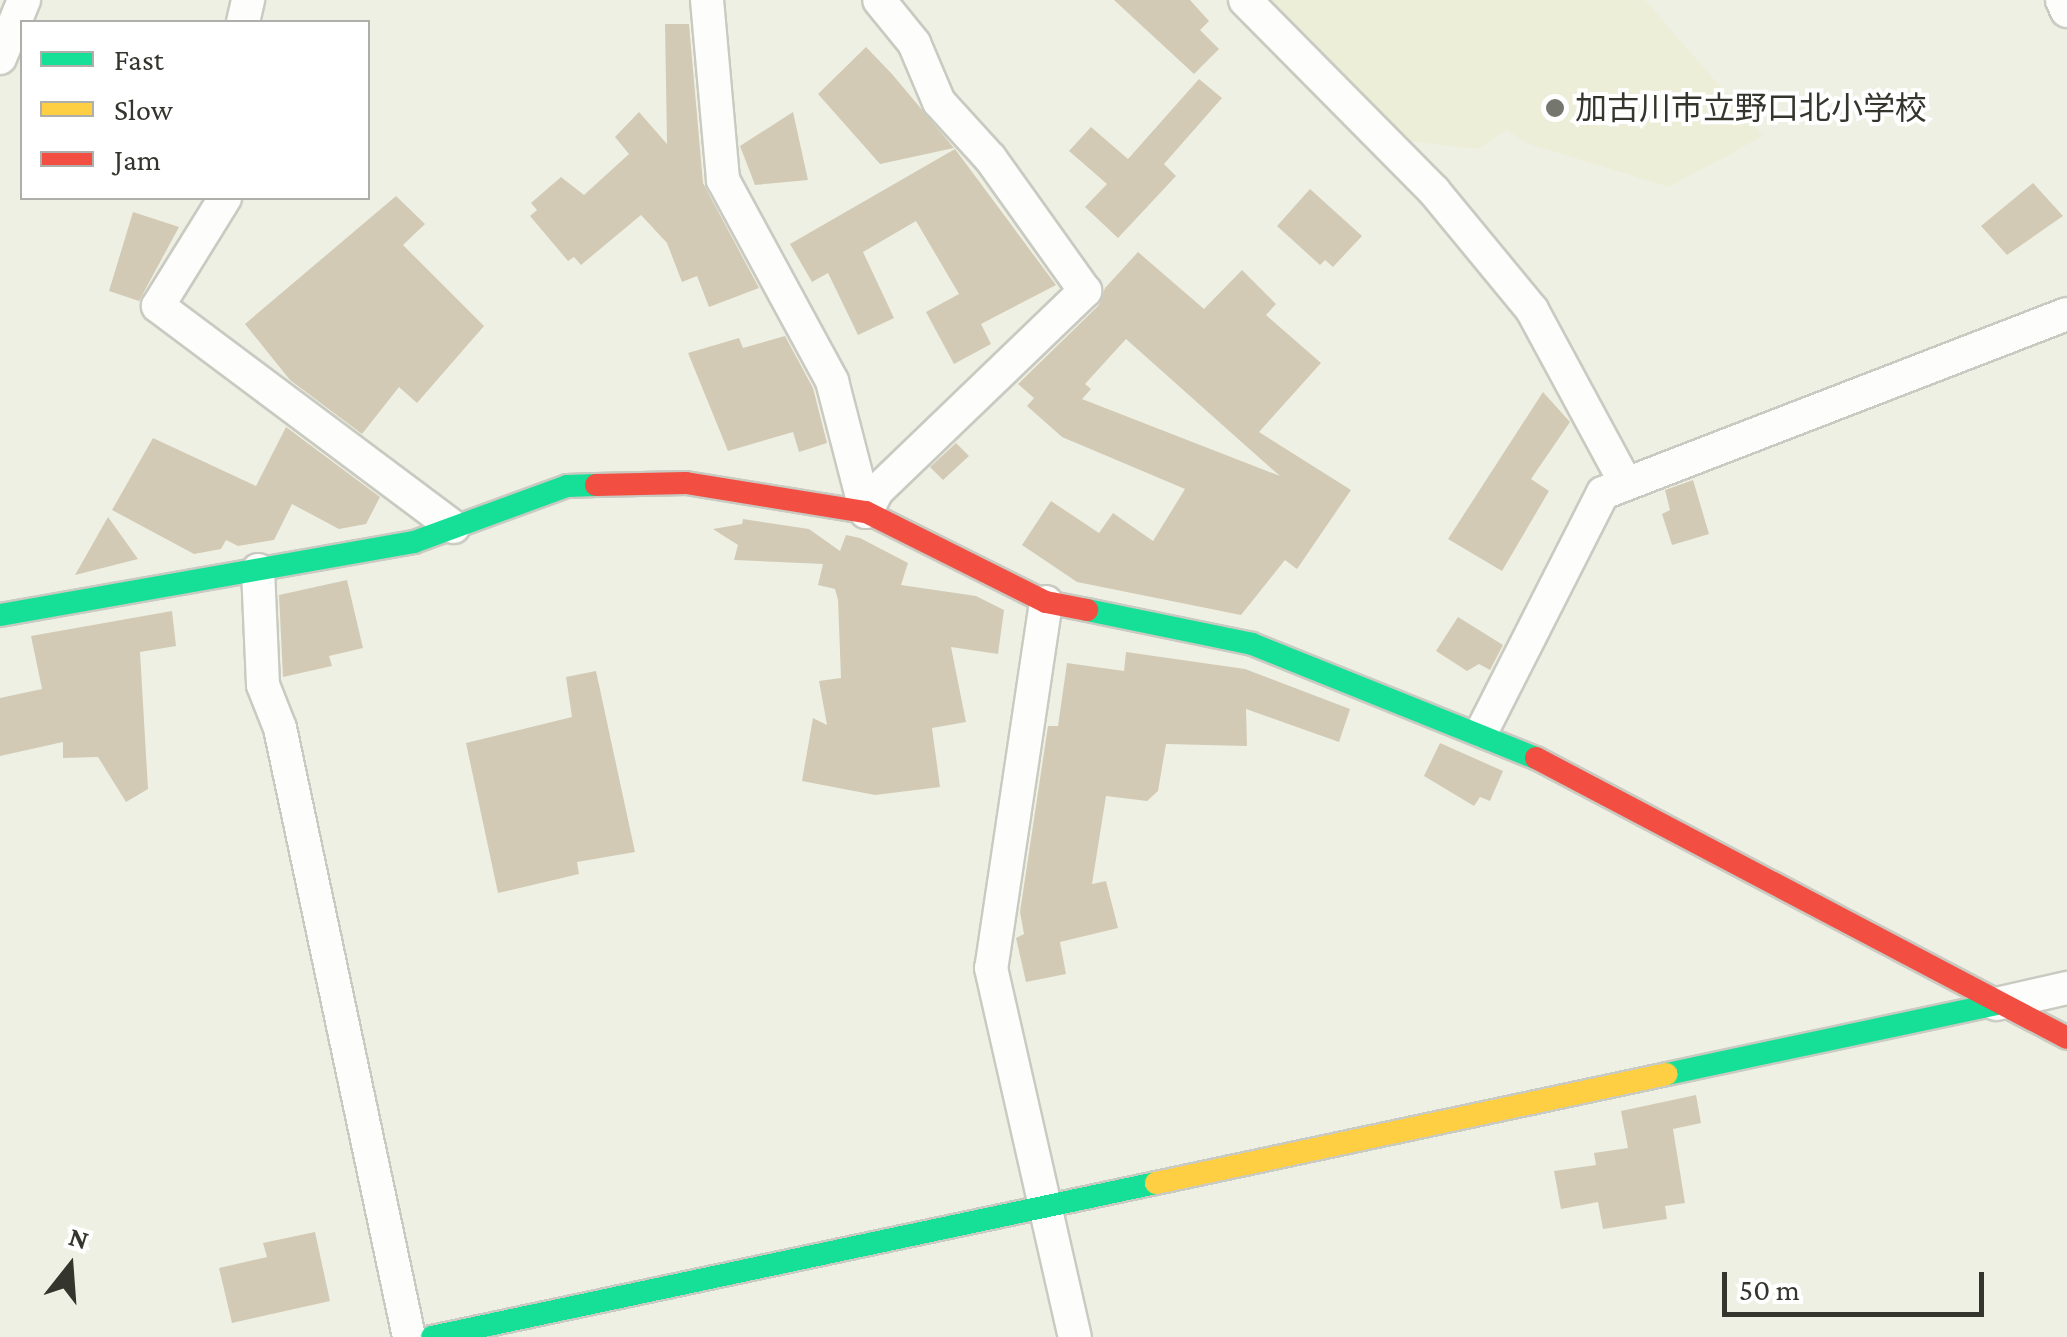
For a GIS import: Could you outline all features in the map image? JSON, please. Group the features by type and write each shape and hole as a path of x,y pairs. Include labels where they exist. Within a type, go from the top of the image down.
{"street":[{"path":"7,43 24,0"},
{"path":"707,0 722,180 832,381 866,512"},
{"path":"866,512 877,491 1085,290 990,158 939,102 914,43 878,0"},
{"path":"1245,0 1434,191 1532,310 1624,480"},
{"path":"2062,0 2067,11"},
{"path":"224,200 158,306 453,528"},
{"path":"1482,731 1604,493 1624,480 2067,314"},
{"path":"0,614 414,542 568,486 686,483 866,512 1046,602 1252,644 1482,731 1694,836 1996,1004 2067,1038"},
{"path":"258,570 264,685 280,728 408,1337"},
{"path":"1046,602 990,968 1050,1208 1076,1337"},
{"path":"432,1337 2067,988"}],"shaded area":[{"name":"加古川市立野口北小学校","path":"1260,0 1645,0 1763,136 1669,187 1526,143 1507,130 1478,149 1400,140"}],"building":[{"path":"1114,0 1190,0 1209,21 1200,30 1219,49 1194,74"},
{"path":"665,24 689,24 703,183 759,288 709,307 697,276 682,282 667,243 641,215 581,265 574,257 568,261 530,216 537,210 531,203 561,177 584,195 629,154 615,137 639,112 667,144"},
{"path":"866,47 954,148 880,164 818,94"},
{"path":"1199,79 1222,98 1164,164 1176,176 1118,238 1085,207 1107,184 1069,151 1091,127 1128,159"},
{"path":"793,112 808,180 755,185 740,146"},
{"path":"955,149 1056,285 981,324 991,344 954,364 926,312 959,294 916,221 863,252 894,318 858,335 828,273 812,282 790,244"},
{"path":"2033,183 2063,216 2007,255 1981,226"},
{"path":"1310,189 1362,236 1333,267 1325,260 1320,265 1277,226"},
{"path":"396,196 425,224 403,245 484,326 417,403 399,387 362,434 290,380 245,324"},
{"path":"133,212 179,227 139,301 109,291"},
{"path":"1138,252 1204,309 1242,270 1276,304 1266,315 1321,363 1259,432 1351,490 1297,569 1285,560 1241,615 1077,582 1022,545 1051,501 1099,533 1113,513 1153,541 1185,489 1062,437 1027,406 1034,398 1018,384 1099,305 1105,288","holes":["1126,339 1280,476 1082,399 1091,389 1085,384"]},
{"path":"785,336 813,388 827,443 799,452 793,432 728,451 688,353 739,338 743,348"},
{"path":"1543,392 1570,422 1531,479 1549,491 1502,571 1448,539"},
{"path":"286,427 380,497 366,524 339,529 292,504 274,540 238,546 226,540 221,549 194,554 112,510 153,438 256,486"},
{"path":"956,443 969,456 943,480 930,467"},
{"path":"1693,480 1709,534 1672,545 1662,514 1670,510 1665,490"},
{"path":"108,517 138,559 75,575"},
{"path":"743,519 809,529 840,551 846,535 860,538 908,563 901,585 976,596 1004,610 998,654 951,647 966,722 932,728 940,787 875,795 802,781 813,718 827,725 819,681 841,678 838,600 835,589 818,585 823,564 734,560 738,545 713,529 742,524"},
{"path":"347,580 363,648 329,656 332,666 283,677 279,595"},
{"path":"172,611 176,646 140,652 148,789 126,802 98,757 63,758 63,742 0,756 0,698 42,689 31,636"},
{"path":"1458,617 1503,645 1490,670 1479,664 1467,671 1436,651"},
{"path":"1126,652 1245,669 1350,709 1339,742 1246,709 1247,746 1166,744 1158,791 1147,801 1106,796 1092,884 1106,881 1118,928 1060,942 1066,974 1026,982 1016,938 1024,934 1020,912 1048,726 1058,726 1067,663 1124,671"},
{"path":"596,671 635,852 577,862 579,874 498,893 466,743 572,717 566,677"},
{"path":"1440,743 1503,771 1490,801 1480,797 1474,806 1424,776"},
{"path":"1696,1095 1701,1123 1673,1129 1685,1203 1665,1206 1667,1219 1603,1229 1598,1202 1561,1209 1554,1171 1596,1165 1594,1153 1628,1148 1621,1111"},
{"path":"315,1232 330,1301 232,1323 219,1268 267,1257 263,1243"}],"traffic: fast":[{"path":"0,615 414,542 567,486 596,485"},
{"path":"1087,610 1252,644 1536,758"},
{"path":"1667,1074 1996,1004"},
{"path":"432,1337 1156,1183"}],"traffic: slow":[{"path":"1156,1183 1667,1074"}],"traffic: jam":[{"path":"596,485 686,483 866,512 1046,602 1087,610"},
{"path":"1536,758 2067,1038"}],"place":[{"name":"加古川市立野口北小学校","path":"1555,108"}]}
